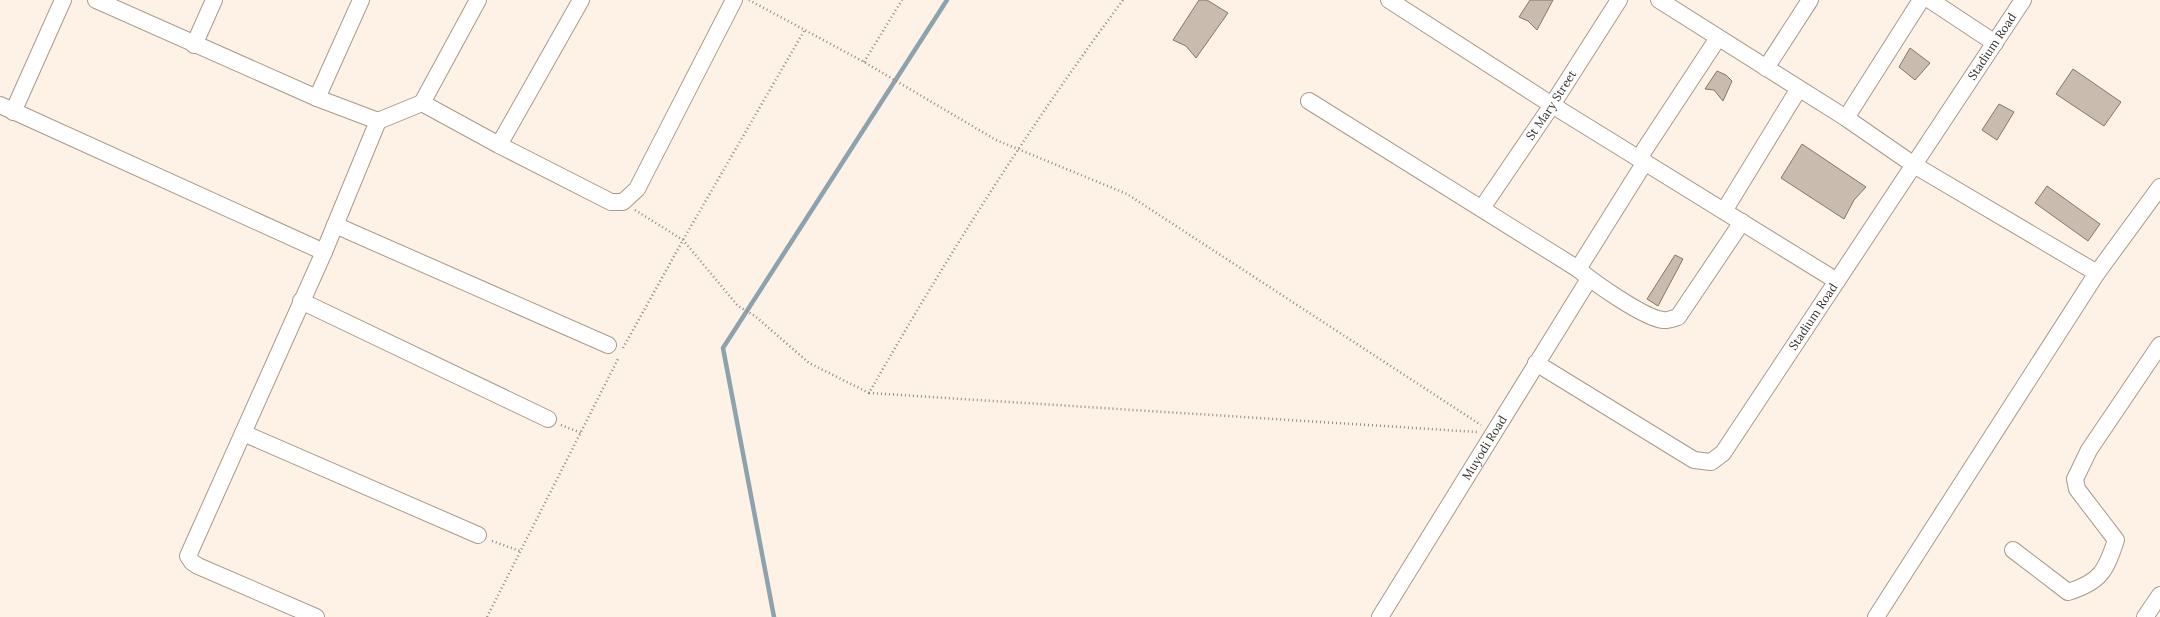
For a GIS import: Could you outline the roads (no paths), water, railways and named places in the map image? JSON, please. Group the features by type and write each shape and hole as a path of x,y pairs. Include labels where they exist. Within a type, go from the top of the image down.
{"street":[{"path":"63,0 7,108 324,252"},
{"path":"96,0 194,45 317,98 378,121 422,103 478,0"},
{"path":"194,45 214,0"},
{"path":"317,98 361,0"},
{"path":"499,145 581,0"},
{"path":"422,103 499,145 611,202 623,202 637,189 734,0"},
{"path":"1389,0 1552,105 1837,281"},
{"name":"St Mary Street","path":"1482,208 1552,105 1619,0"},
{"path":"1659,0 1798,90 1846,118 1914,165 2097,273"},
{"path":"1766,68 1810,0"},
{"path":"1846,118 1921,0"},
{"path":"1930,0 1995,43"},
{"name":"Stadium Road","path":"1536,363 1694,460 1711,462 1723,453 2023,0"},
{"name":"Muyodi Road","path":"1380,617 1536,363 1642,160 1718,38"},
{"path":"1724,211 1798,90"},
{"path":"1309,102 1482,208 1650,316 1664,321 1678,317 1742,222"},
{"path":"316,617 198,566 192,562 188,556 324,252 378,121"},
{"path":"1876,617 2097,273 2160,187"},
{"path":"335,224 616,347"},
{"path":"301,301 548,419"},
{"path":"2013,550 2068,592 2085,587 2106,569 2116,540 2077,489 2075,479 2089,450 2160,345"},
{"path":"243,433 478,535"},
{"path":"2145,617 2160,595"}],"waterway":[{"path":"774,617 723,348 947,0"}]}
